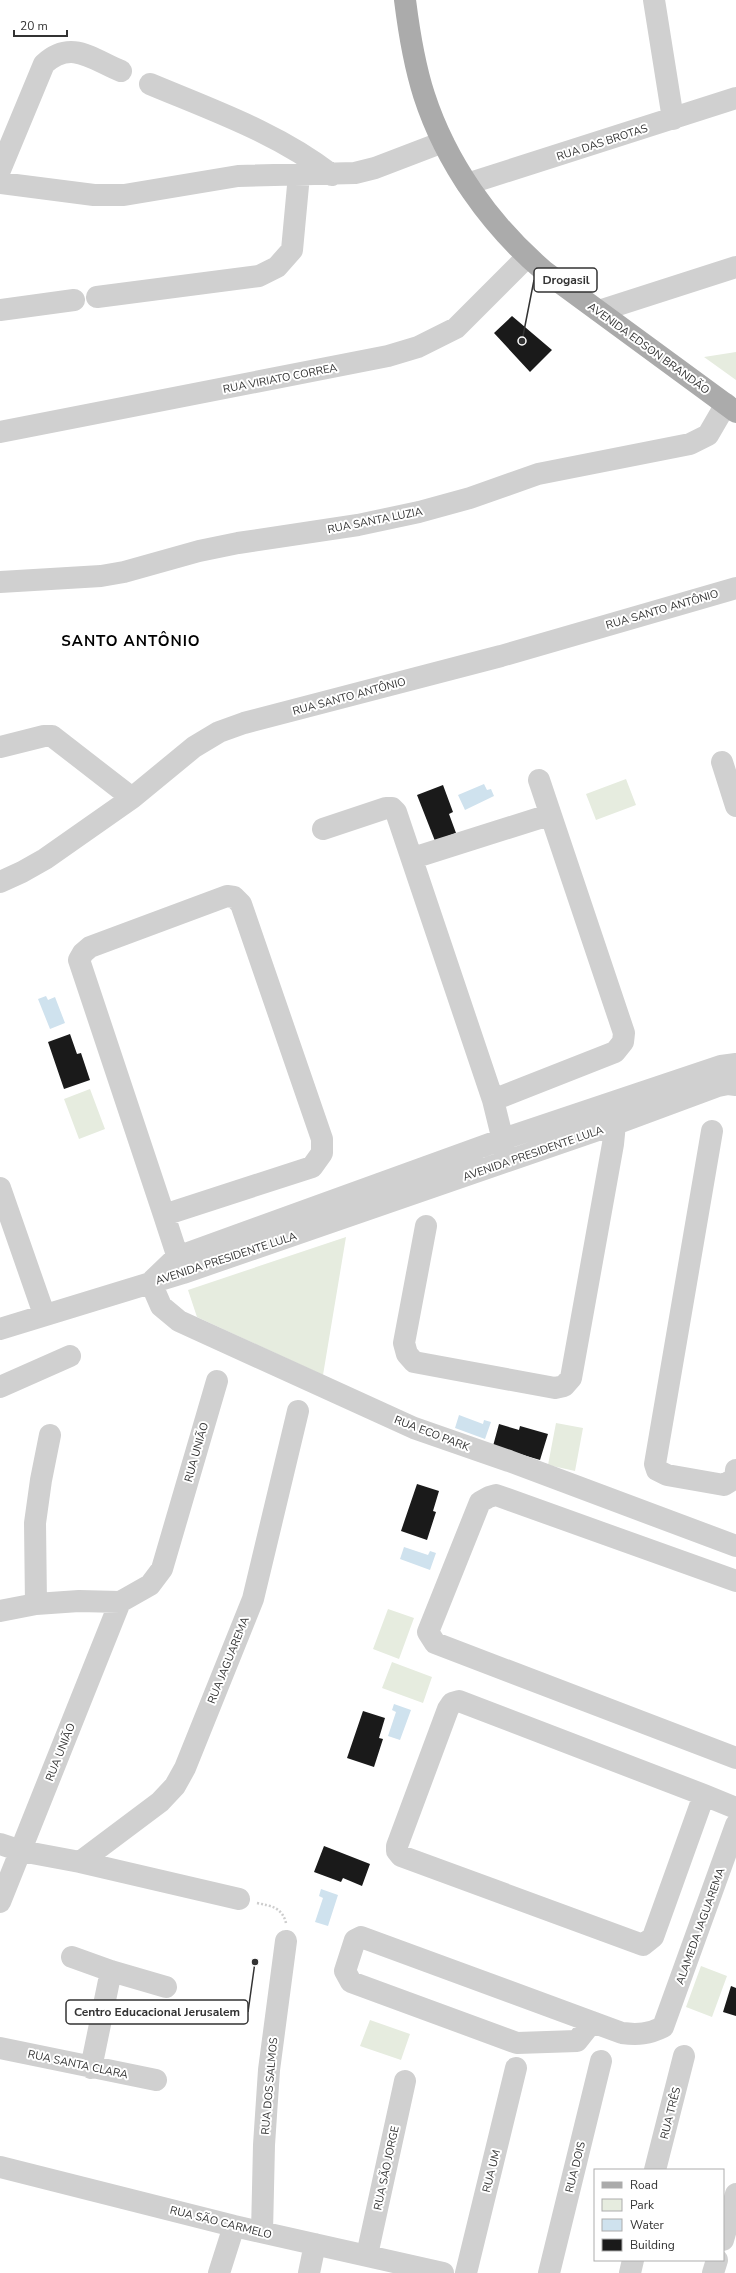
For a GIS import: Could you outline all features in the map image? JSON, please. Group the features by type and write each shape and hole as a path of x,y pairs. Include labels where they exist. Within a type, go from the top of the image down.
{"main road":[{"name":"AVENIDA EDSON BRANDÃO","path":"405,0 411,43 419,80 433,120 443,142 467,184 493,220 527,257 731,408"}],"street":[{"path":"654,0 673,119"},
{"path":"0,170 44,64 53,55 65,51 76,52 121,71"},
{"path":"150,84 269,135 316,162 332,175"},
{"name":"RUA DAS BROTAS","path":"467,184 736,98"},
{"path":"0,182 94,195 124,195 238,176 332,175 355,173 375,168 443,142"},
{"path":"97,297 259,276 277,267 292,250 299,175"},
{"name":"RUA VIRIATO CORREA","path":"0,432 388,356 418,347 456,328 527,257"},
{"path":"599,311 736,267"},
{"path":"0,310 74,300"},
{"name":"RUA SANTA LUZIA","path":"0,582 101,576 238,543 350,526 419,512 470,498 538,474 690,444 708,435 731,408"},
{"name":"RUA SANTO ANTÔNIO","path":"0,882 45,859 132,798 194,747 219,732 244,723 501,656 736,588"},
{"path":"0,747 44,736 52,736 132,798"},
{"path":"722,762 736,806"},
{"path":"493,1100 615,1052 623,1042 624,1033 549,815 539,780"},
{"path":"323,829 386,808 392,808 396,812 413,858 493,1100 508,1161"},
{"path":"413,858 549,815"},
{"path":"164,1215 312,1167 322,1153 322,1139 242,904 234,897 227,896 90,947 79,960 180,1265"},
{"name":"AVENIDA PRESIDENTE LULA","path":"151,1283 180,1265 503,1139 721,1066 736,1064"},
{"name":"AVENIDA PRESIDENTE LULA","path":"180,1265 508,1161 718,1086 728,1084 736,1086"},
{"path":"426,1226 404,1343 407,1354 414,1362 555,1388 564,1386 571,1378 615,1124 608,1104"},
{"path":"712,1131 655,1464 657,1470 666,1475 724,1485 734,1478 736,1470"},
{"path":"0,1188 44,1314"},
{"path":"0,1329 44,1314 151,1283"},
{"name":"RUA ECO PARK","path":"151,1283 161,1306 179,1321 407,1425 736,1546"},
{"path":"0,1387 70,1356"},
{"name":"RUA UNIÃO","path":"0,1902 120,1602 150,1585 162,1569 217,1381"},
{"name":"RUA JAGUAREMA","path":"80,1862 160,1802 175,1786 185,1768 253,1599 298,1411"},
{"path":"36,1604 35,1523 41,1480 50,1435"},
{"path":"736,1581 496,1495 480,1502 428,1632 435,1643 736,1758"},
{"path":"0,1611 36,1604 79,1601 120,1602"},
{"path":"704,1795 653,1937 643,1945 401,1856 397,1851 397,1846 448,1709 452,1703 459,1701 704,1795 736,1808"},
{"name":"ALAMEDA JAGUAREMA","path":"592,2022 622,2033 640,2035 663,2028 736,1825"},
{"path":"0,1844 21,1851 80,1862 239,1898"},
{"path":"361,1937 592,2022 577,2041 517,2043 351,1982 345,1971 355,1940 361,1937"},
{"name":"RUA DOS SALMOS","path":"262,2232 264,2145 269,2070 286,1941"},
{"path":"72,1957 111,1971 166,1987"},
{"path":"91,2068 111,1971"},
{"name":"RUA SANTA CLARA","path":"0,2048 91,2068 156,2080"},
{"name":"RUA TRÊS","path":"656,2169 684,2056"},
{"name":"RUA DOIS","path":"549,2273 601,2061"},
{"name":"RUA UM","path":"466,2273 516,2068"},
{"name":"RUA SÃO JORGE","path":"367,2254 405,2081"},
{"name":"RUA SÃO CARMELO","path":"0,2166 234,2226 367,2254 443,2273"},
{"path":"724,2236 736,2194"},
{"path":"219,2273 234,2226"},
{"path":"309,2273 315,2244"},
{"path":"630,2273 633,2261"},
{"path":"714,2273 717,2261"}],"path":[{"path":"239,1898 276,1907 281,1911 286,1926 286,1941"}],"green space":[{"path":"736,352 736,380 704,357"},
{"path":"626,779 636,805 596,820 586,794"},
{"path":"90,1089 105,1129 79,1139 64,1099"},
{"path":"346,1237 323,1375 197,1317 188,1290"},
{"path":"556,1423 583,1428 575,1471 548,1465"},
{"path":"388,1609 414,1618 399,1659 373,1649"},
{"path":"392,1662 432,1677 423,1703 382,1688"},
{"path":"701,1966 727,1976 712,2017 686,2007"},
{"path":"370,2020 410,2034 401,2060 360,2046"}],"water":[{"path":"484,784 487,790 491,789 494,796 465,810 458,795"},
{"path":"46,996 48,1000 55,997 65,1023 50,1029 38,999"},
{"path":"459,1415 483,1424 484,1420 491,1422 485,1439 455,1428"},
{"path":"404,1547 428,1555 430,1551 436,1553 430,1570 400,1559"},
{"path":"394,1704 411,1710 400,1740 388,1736 396,1712 392,1710"},
{"path":"321,1889 338,1895 328,1926 315,1922 323,1898 319,1896"}],"building":[{"path":"512,316 552,350 530,372 494,333"},
{"path":"443,785 453,812 449,814 456,833 435,841 417,795"},
{"path":"70,1034 77,1054 81,1053 90,1080 64,1089 48,1042"},
{"path":"499,1424 519,1430 520,1426 548,1434 540,1460 493,1446"},
{"path":"417,1484 439,1491 433,1511 436,1512 427,1540 401,1531"},
{"path":"363,1711 385,1718 379,1738 383,1739 374,1767 347,1758"},
{"path":"324,1846 370,1864 362,1886 343,1878 341,1882 314,1872"},
{"path":"731,1986 736,1988 736,2016 723,2012"}],"place":[{"name":"Drogasil","path":"522,341"},
{"name":"Centro Educacional Jerusalem","path":"255,1962"}],"district":[{"name":"SANTO ANTÔNIO","path":"131,641"}]}
